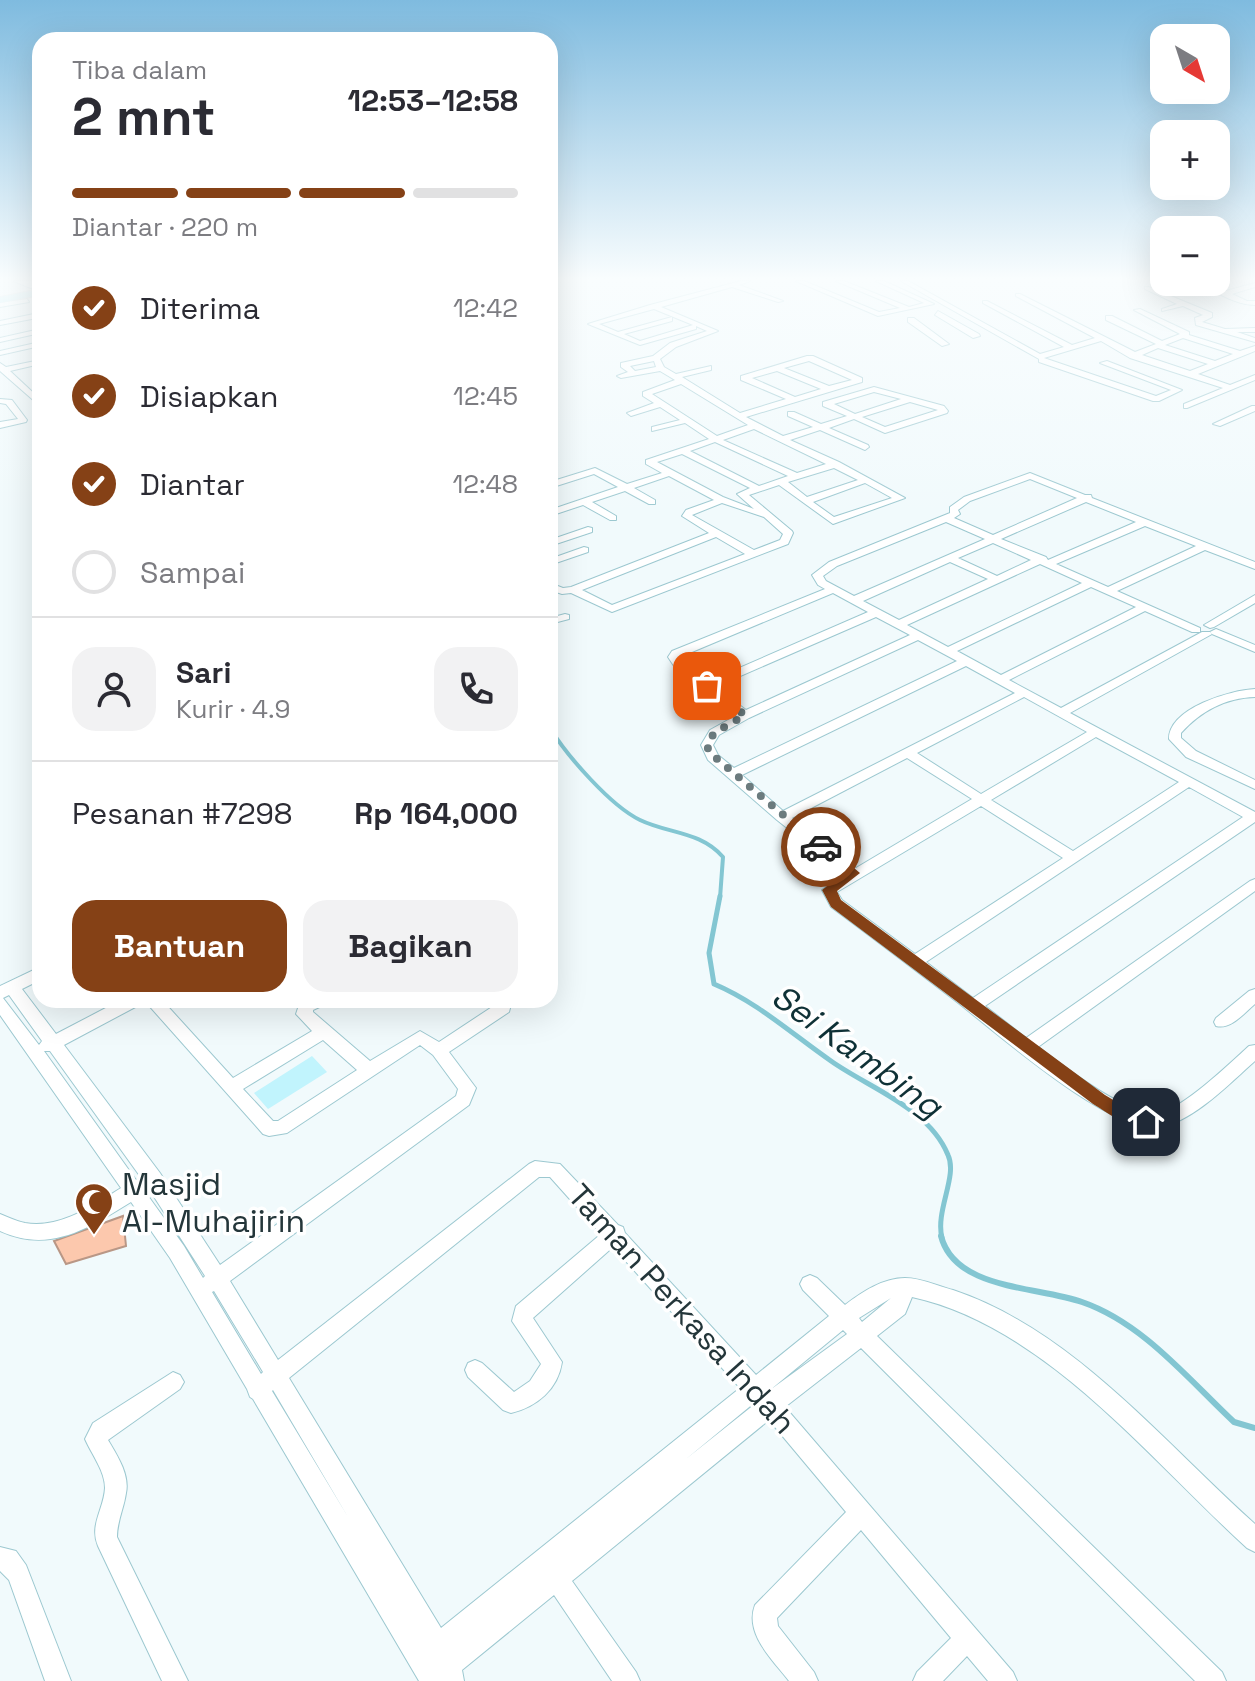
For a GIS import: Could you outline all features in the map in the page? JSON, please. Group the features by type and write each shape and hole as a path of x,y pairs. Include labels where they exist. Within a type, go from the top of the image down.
{"street":[{"path":"633,373 624,365 649,359"},
{"path":"657,359 661,368 677,379 755,426 900,498 833,521 780,481"},
{"path":"745,378 810,359"},
{"path":"739,416 859,379 813,359"},
{"path":"1070,379 1081,372 1120,359"},
{"path":"1147,359 1229,387"},
{"path":"1203,359 1216,364"},
{"path":"1190,374 1227,359"},
{"path":"1042,360 1156,399 1177,391 1106,364"},
{"path":"1,368 32,363"},
{"path":"1,368 32,397"},
{"path":"621,376 661,368"},
{"path":"708,368 647,391 659,404 715,439 797,477"},
{"path":"777,368 828,389"},
{"path":"1187,406 1255,377"},
{"path":"745,378 793,399"},
{"path":"745,378 777,404"},
{"path":"885,430 944,411 874,389 826,404 852,417 899,436"},
{"path":"27,393 32,392"},
{"path":"784,439 910,399"},
{"path":"0,401 9,402 23,420 0,425"},
{"path":"631,413 659,404"},
{"path":"1217,424 1255,408"},
{"path":"791,414 865,447"},
{"path":"655,429 685,421"},
{"path":"755,426 649,461 722,500 766,517"},
{"path":"683,451 756,488"},
{"path":"753,554 686,514 756,488 836,464"},
{"path":"558,483 595,471 652,502"},
{"path":"558,510 670,473"},
{"path":"951,516 953,509 967,499 1021,477 1038,477 1255,566"},
{"path":"806,501 866,480"},
{"path":"573,590 612,609 789,537 742,494"},
{"path":"855,600 1088,497"},
{"path":"585,502 613,518"},
{"path":"973,1006 1254,818 822,583 817,572 951,516 1000,536 1092,582 1114,587 1144,607 1206,629"},
{"path":"899,624 998,580 1145,522"},
{"path":"558,540 588,530"},
{"path":"558,589 573,590 715,534"},
{"path":"1000,536 1255,649"},
{"path":"1114,587 1205,546"},
{"path":"558,559 584,550"},
{"path":"950,558 998,580"},
{"path":"948,651 1092,582"},
{"path":"745,715 680,667 674,657 676,653 835,589"},
{"path":"1062,712 1255,599"},
{"path":"1002,679 1144,607"},
{"path":"707,686 878,612"},
{"path":"558,619 565,617"},
{"path":"853,873 713,757 707,745 714,733 745,715 919,635"},
{"path":"733,774 967,661"},
{"path":"782,817 1025,692"},
{"path":"1255,693 1220,699 1178,728 1175,739 1191,754 1255,785"},
{"path":"1097,731 853,873 832,887 831,898 1099,1099 1128,1117 1146,1122 1162,1120 1184,1107 1255,1051"},
{"path":"908,753 1073,858"},
{"path":"915,962 1188,782"},
{"path":"1028,1046 1255,884"},
{"path":"4,994 32,978"},
{"path":"4,994 54,1042 153,1179 210,1285 257,1390 437,1669"},
{"path":"4,994 35,1053 276,1375 437,1669"},
{"path":"1222,1022 1255,995"},
{"path":"35,1053 120,1008"},
{"path":"159,1008 266,1127 276,1130 420,1037 439,1050 467,1088 463,1100 210,1285"},
{"path":"308,1008 303,1011 323,1032 367,1069"},
{"path":"439,1050 503,1008"},
{"path":"231,1088 323,1032"},
{"name":"Taman Perkasa Indah","path":"257,1390 541,1167 559,1173 763,1397 1004,1681"},
{"path":"0,1222 29,1233 55,1233 153,1179"},
{"path":"475,1370 511,1403 538,1388 551,1374 552,1362 522,1321 523,1313 616,1233"},
{"path":"810,1284 1213,1681"},
{"path":"437,1669 551,1570 816,1355 863,1334 898,1307 905,1287"},
{"path":"816,1355 844,1317 877,1294 905,1287 951,1296 992,1316 1064,1362 1255,1540"},
{"path":"173,1382 101,1431 96,1439 115,1479 116,1492 105,1521 106,1538 175,1681"},
{"path":"805,1681 766,1631 764,1614 860,1514"},
{"path":"0,1559 8,1559 18,1573 53,1679"},
{"path":"551,1570 627,1681"},
{"path":"926,1681 967,1639"}],"shaded area":[{"path":"312,1056 327,1072 268,1109 254,1093"}],"building":[{"name":"Masjid Al-Muhajirin","path":"123,1216 126,1246 66,1264 54,1241"}],"waterway":[{"name":"Sei Kambing","path":"558,739 590,779 616,804 651,825 704,842 723,857 720,898"},
{"name":"Sei Kambing","path":"720,896 709,953 714,984 760,1009 846,1071 897,1100 927,1124 939,1139 950,1163 941,1217 942,1238"},
{"name":"Sei Kambing","path":"941,1236 949,1254 962,1267 980,1276 1082,1302 1104,1311 1164,1354 1234,1422 1255,1428"}],"way so far":[{"path":"707,686 745,715 714,733 707,745 709,752 725,769 821,847"}],"place":[{"name":"Masjid Al-Muhajirin","path":"94,1236"}],"route":[{"path":"821,847 853,873 829,890 836,903 1099,1099 1128,1117 1146,1122"}]}
